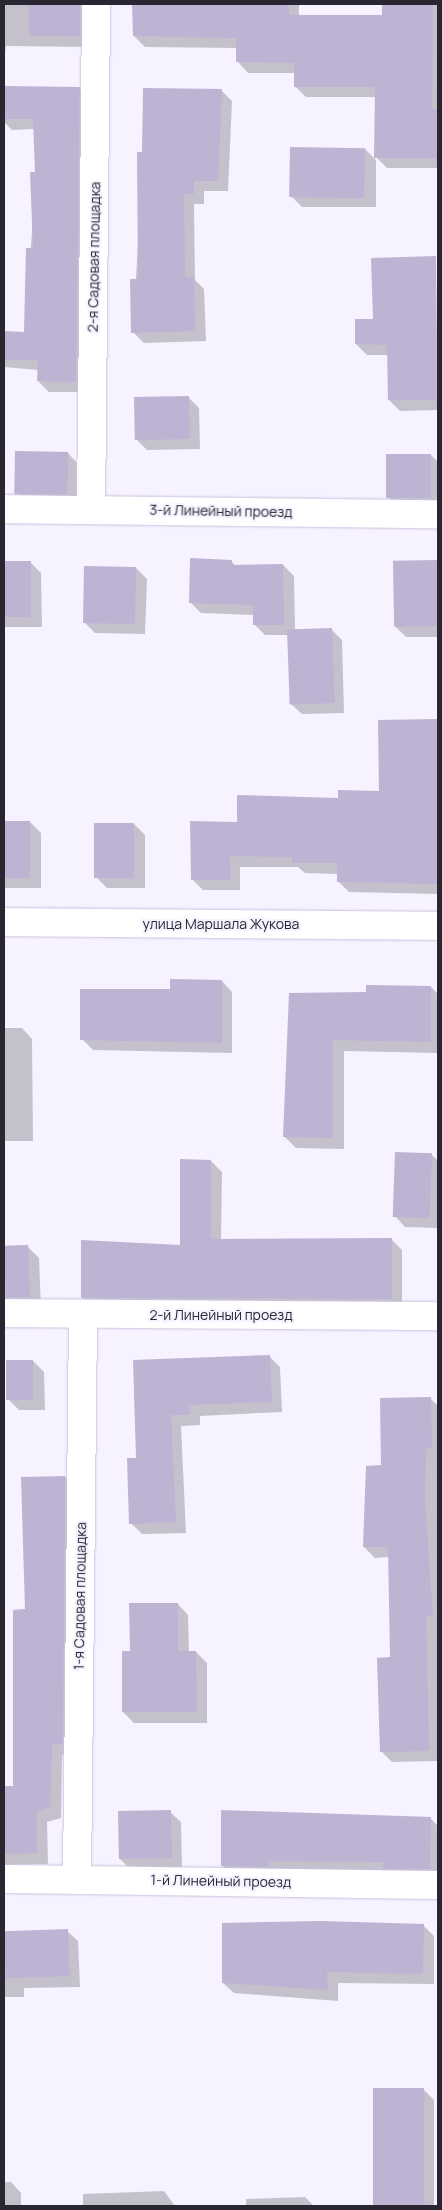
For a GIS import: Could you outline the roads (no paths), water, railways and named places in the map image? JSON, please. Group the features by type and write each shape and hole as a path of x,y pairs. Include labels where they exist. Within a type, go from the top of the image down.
{"street":[{"name":"2-я Cадовая площадка","path":"91,510 96,4"},
{"name":"3-й Линейный проезд","path":"4,509 438,514"},
{"name":"улица Маршала Жукова","path":"4,922 438,926"},
{"name":"2-й Линейный проезд","path":"4,1313 438,1316"},
{"name":"1-я Садовая площадка","path":"77,1879 83,1314"},
{"name":"1-й Линейный проезд","path":"4,1879 438,1885"}]}
